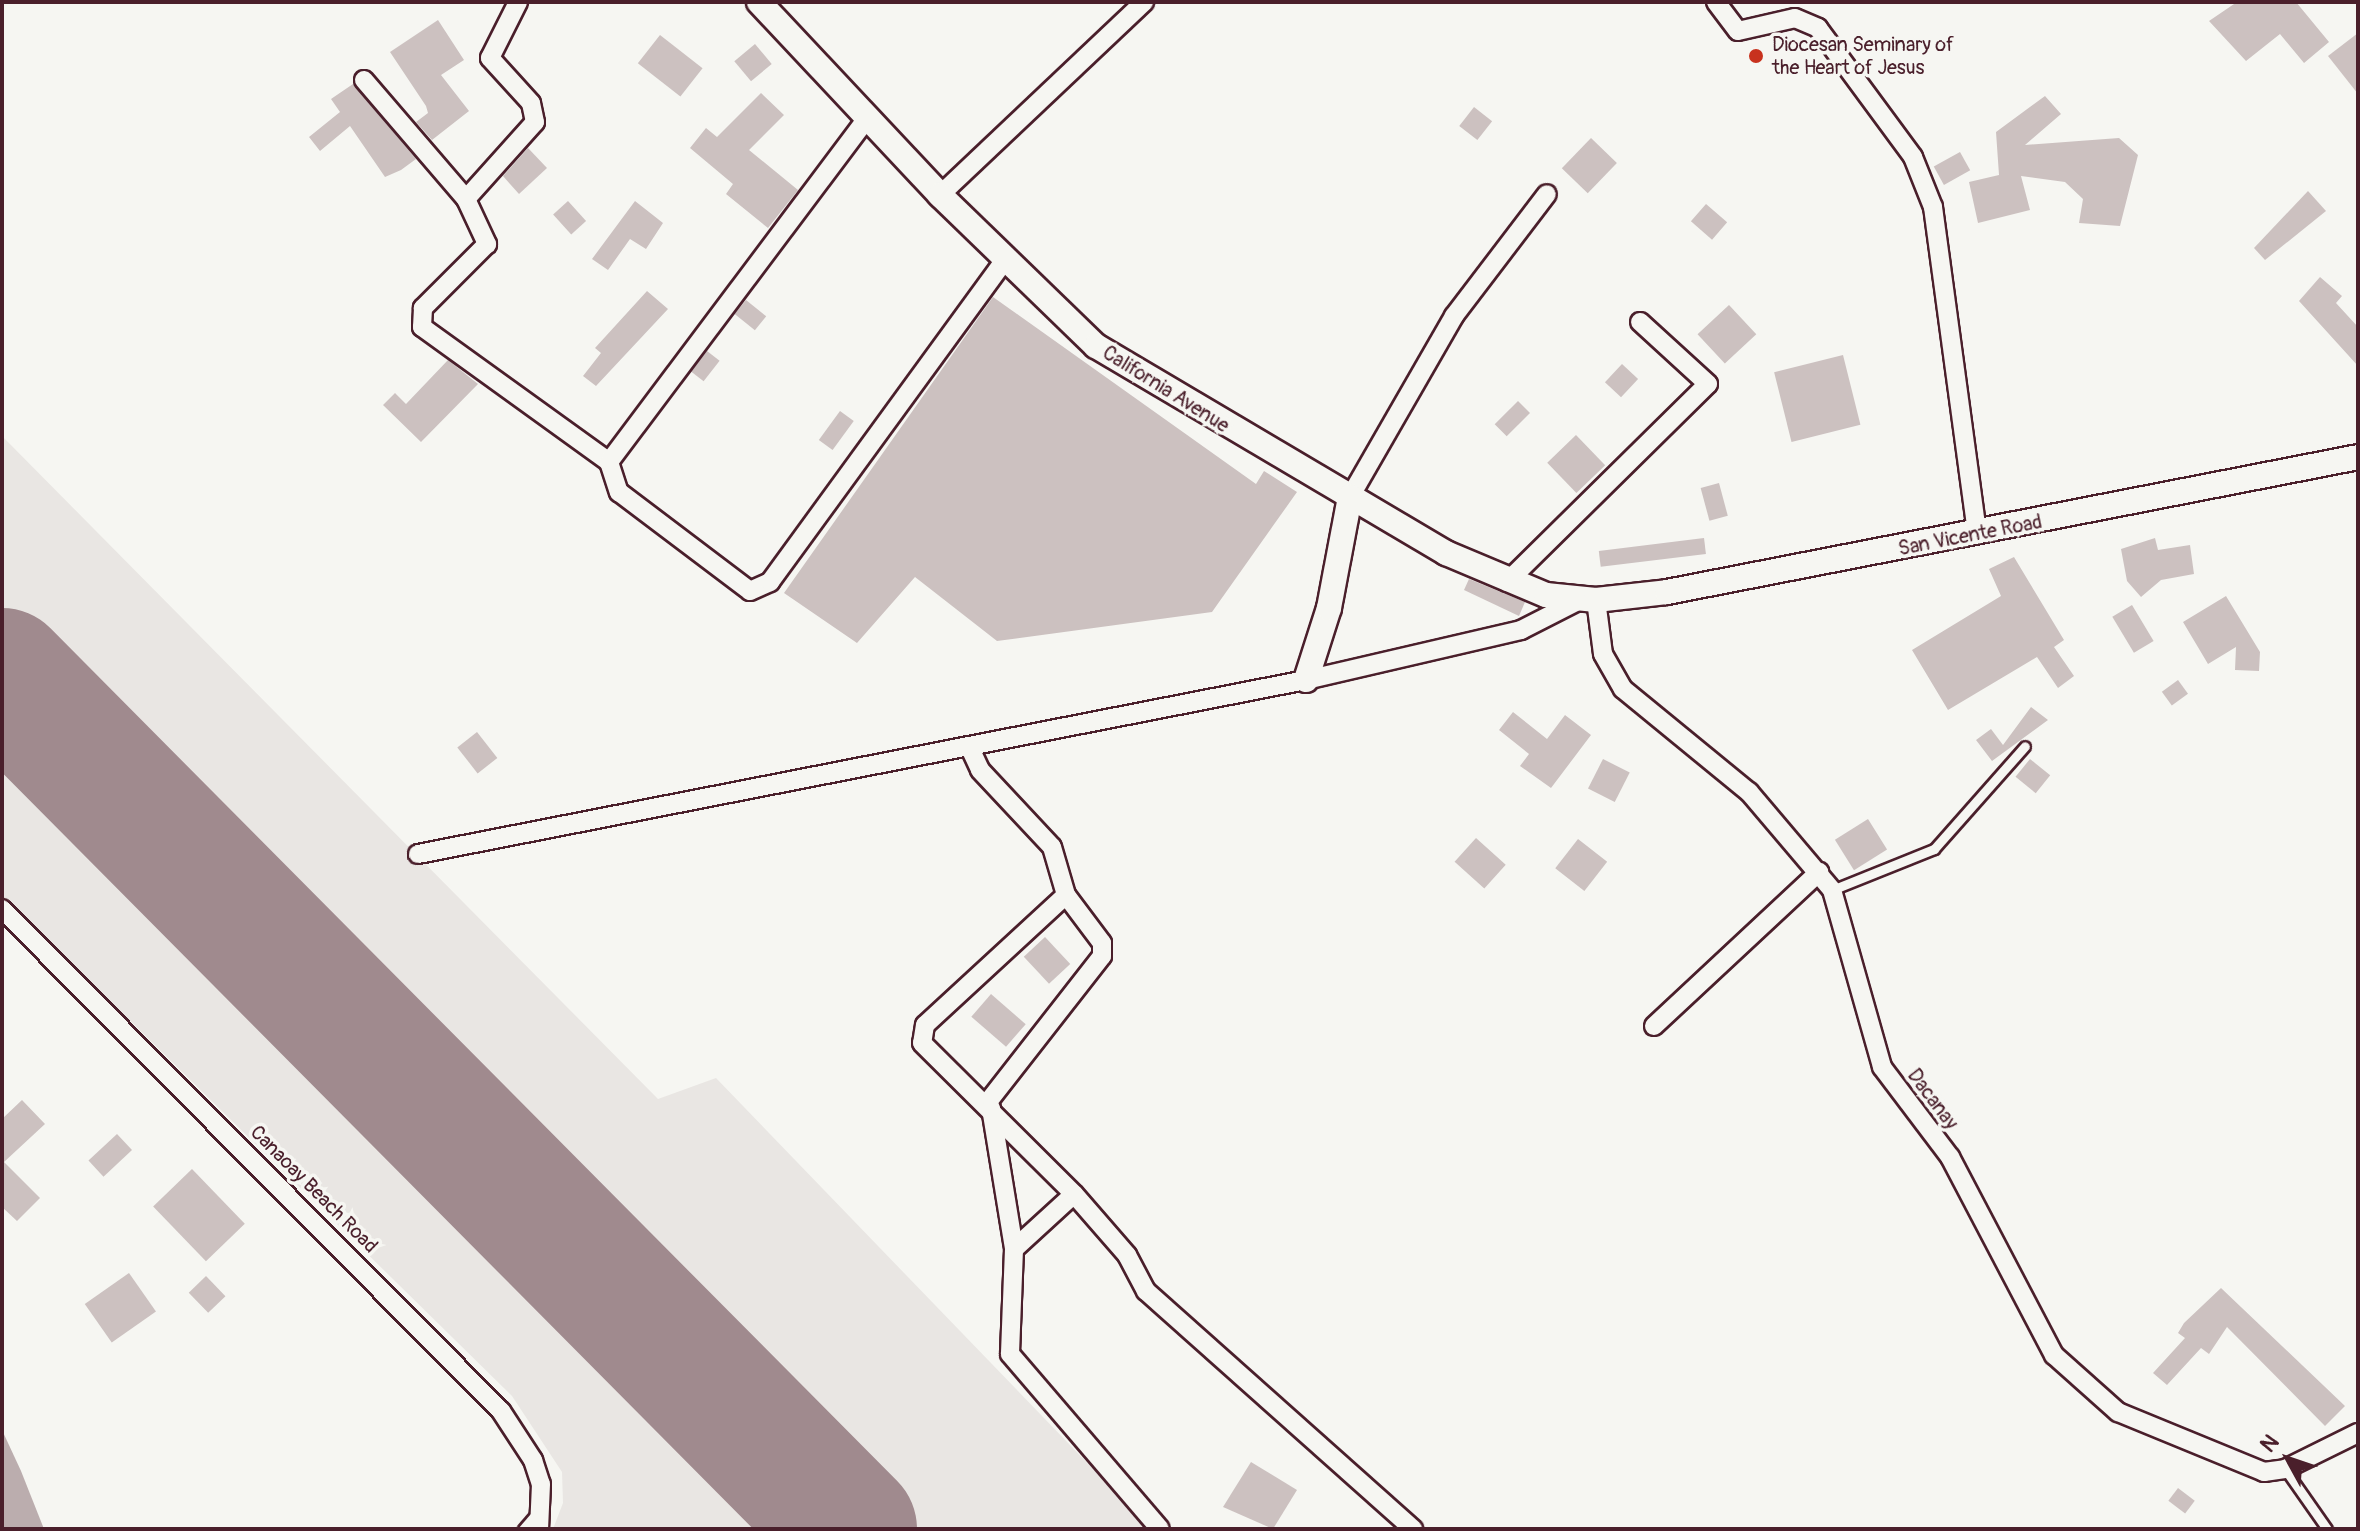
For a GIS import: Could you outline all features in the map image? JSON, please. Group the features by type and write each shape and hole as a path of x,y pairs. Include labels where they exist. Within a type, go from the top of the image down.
{"street":[{"path":"466,199 535,122 531,103 490,58 518,2"},
{"name":"California Avenue","path":"759,2 940,195 1096,346 1350,497 1507,582 1588,600"},
{"path":"940,195 1144,2"},
{"path":"1716,2 1738,31 1795,18 1818,28 1913,157 1933,207 1977,533"},
{"path":"364,80 466,199 487,244 423,308 422,327 609,462 619,492 734,584 759,590 1005,260"},
{"path":"609,462 867,119"},
{"path":"1306,680 1329,608 1350,497 1454,316 1547,194"},
{"path":"1507,582 1708,384 1640,322"},
{"name":"San Vicente Road","path":"1588,600 1977,533 2358,457"},
{"path":"418,854 1306,680 1521,630 1588,600"},
{"name":"Dacanay","path":"1588,600 1603,654 1623,689 1749,792 1832,890 1882,1067 1950,1157 2054,1355 2118,1412 2264,1472 2285,1469"},
{"path":"969,746 980,770 1052,847 1066,895 1097,931 1102,956 988,1102 1014,1249 1006,1332 1019,1371 1160,1529"},
{"path":"1654,1026 1819,872"},
{"path":"1066,895 921,1032 932,1055 988,1102 1074,1194 1127,1255 1146,1291 1413,1529"},
{"name":"Canaoay Beach Road","path":"2,909 501,1411 533,1460 542,1508 539,1529"},
{"path":"1014,1249 1074,1194"},
{"path":"2285,1469 2358,1433"}],"lane":[{"path":"1832,890 1934,849 2025,746"},
{"path":"2285,1469 2327,1529"},
{"path":"523,1529 542,1508"}],"shaded area":[{"path":"2,436 658,1099 716,1078 1151,1529 553,1529 563,1503 562,1472 512,1396 2,895"},
{"path":"2,1430 21,1471 44,1529 2,1529"}],"building":[{"path":"2237,2 2296,2 2329,42 2304,63 2280,34 2246,61 2209,21"},
{"path":"438,20 464,60 441,75 469,111 432,140 416,122 428,113 426,106 390,52"},
{"path":"2358,33 2358,94 2328,56"},
{"path":"660,35 703,68 680,97 638,63"},
{"path":"755,44 772,64 751,81 734,61"},
{"path":"353,84 416,159 401,170 385,177 350,126 320,151 309,137 340,112 331,99"},
{"path":"761,93 784,115 749,150 798,190 768,228 726,194 733,184 690,148 706,128 717,137"},
{"path":"2045,96 2061,114 2025,145 2119,138 2138,155 2120,226 2079,223 2083,199 2065,182 2021,176 2030,210 1978,223 1969,182 1999,175 1996,132"},
{"path":"1474,107 1492,121 1477,140 1459,126"},
{"path":"1591,138 1617,163 1588,193 1562,168"},
{"path":"528,148 547,168 519,194 503,176"},
{"path":"1960,152 1970,170 1944,185 1934,167"},
{"path":"2308,191 2326,211 2265,260 2254,248"},
{"path":"568,201 586,221 571,234 553,214"},
{"path":"635,201 663,223 646,249 630,239 608,270 592,259"},
{"path":"1706,204 1727,222 1712,240 1691,221"},
{"path":"2320,277 2342,296 2336,303 2358,327 2358,366 2299,301"},
{"path":"647,291 668,309 596,386 583,376 601,353 595,348"},
{"path":"993,297 1256,484 1264,471 1297,492 1212,612 997,641 915,577 857,643 784,593"},
{"path":"746,300 766,316 755,330 735,314"},
{"path":"1729,305 1756,334 1725,364 1698,334"},
{"path":"707,351 720,361 704,381 691,371"},
{"path":"1843,355 1860,425 1792,442 1774,372"},
{"path":"448,360 478,384 421,442 383,405 395,393 406,404"},
{"path":"1622,364 1638,379 1621,397 1605,382"},
{"path":"1518,401 1530,413 1507,436 1495,424"},
{"path":"840,411 854,421 833,450 819,440"},
{"path":"1576,435 1605,465 1576,493 1547,463"},
{"path":"1719,483 1728,516 1709,521 1701,488"},
{"path":"1704,538 1706,554 1601,567 1599,551"},
{"path":"2155,538 2158,550 2190,545 2194,574 2161,580 2141,597 2127,581 2121,549"},
{"path":"2014,557 2064,640 2054,647 2074,676 2058,688 2037,657 1948,710 1912,650 2001,596 1989,569"},
{"path":"1469,579 1525,602 1519,616 1464,590"},
{"path":"2226,596 2260,652 2259,671 2235,670 2236,647 2208,664 2183,622"},
{"path":"2132,605 2154,641 2134,653 2112,617"},
{"path":"2178,680 2188,694 2172,706 2162,692"},
{"path":"2031,707 2048,720 1992,761 1976,740 1991,729 2003,745"},
{"path":"1513,712 1547,739 1565,715 1591,735 1551,788 1520,766 1529,754 1499,730"},
{"path":"477,732 497,758 478,773 457,747"},
{"path":"1603,759 1630,773 1615,802 1588,788"},
{"path":"2030,759 2050,775 2036,793 2016,777"},
{"path":"1868,819 1887,850 1854,870 1835,840"},
{"path":"1476,838 1506,865 1484,889 1455,862"},
{"path":"1578,839 1607,862 1584,891 1555,868"},
{"path":"1045,937 1070,964 1049,984 1024,957"},
{"path":"991,994 1026,1024 1006,1047 971,1017"},
{"path":"22,1100 45,1124 4,1162 40,1198 17,1221 2,1207 2,1119"},
{"path":"117,1134 132,1150 103,1177 88,1161"},
{"path":"192,1169 245,1224 206,1261 153,1207"},
{"path":"129,1273 156,1312 112,1342 85,1304"},
{"path":"206,1276 225,1296 208,1313 189,1293"},
{"path":"2221,1288 2345,1406 2325,1426 2227,1327 2209,1354 2201,1348 2167,1385 2153,1373 2185,1338 2178,1333 2184,1323"},
{"path":"1251,1462 1297,1490 1273,1529 1223,1507"},
{"path":"2178,1488 2195,1501 2185,1513 2168,1501"}],"runway":[{"path":"2,676 849,1529"}],"place":[{"name":"Diocesan Seminary of the Heart of Jesus","path":"1756,56"}]}
